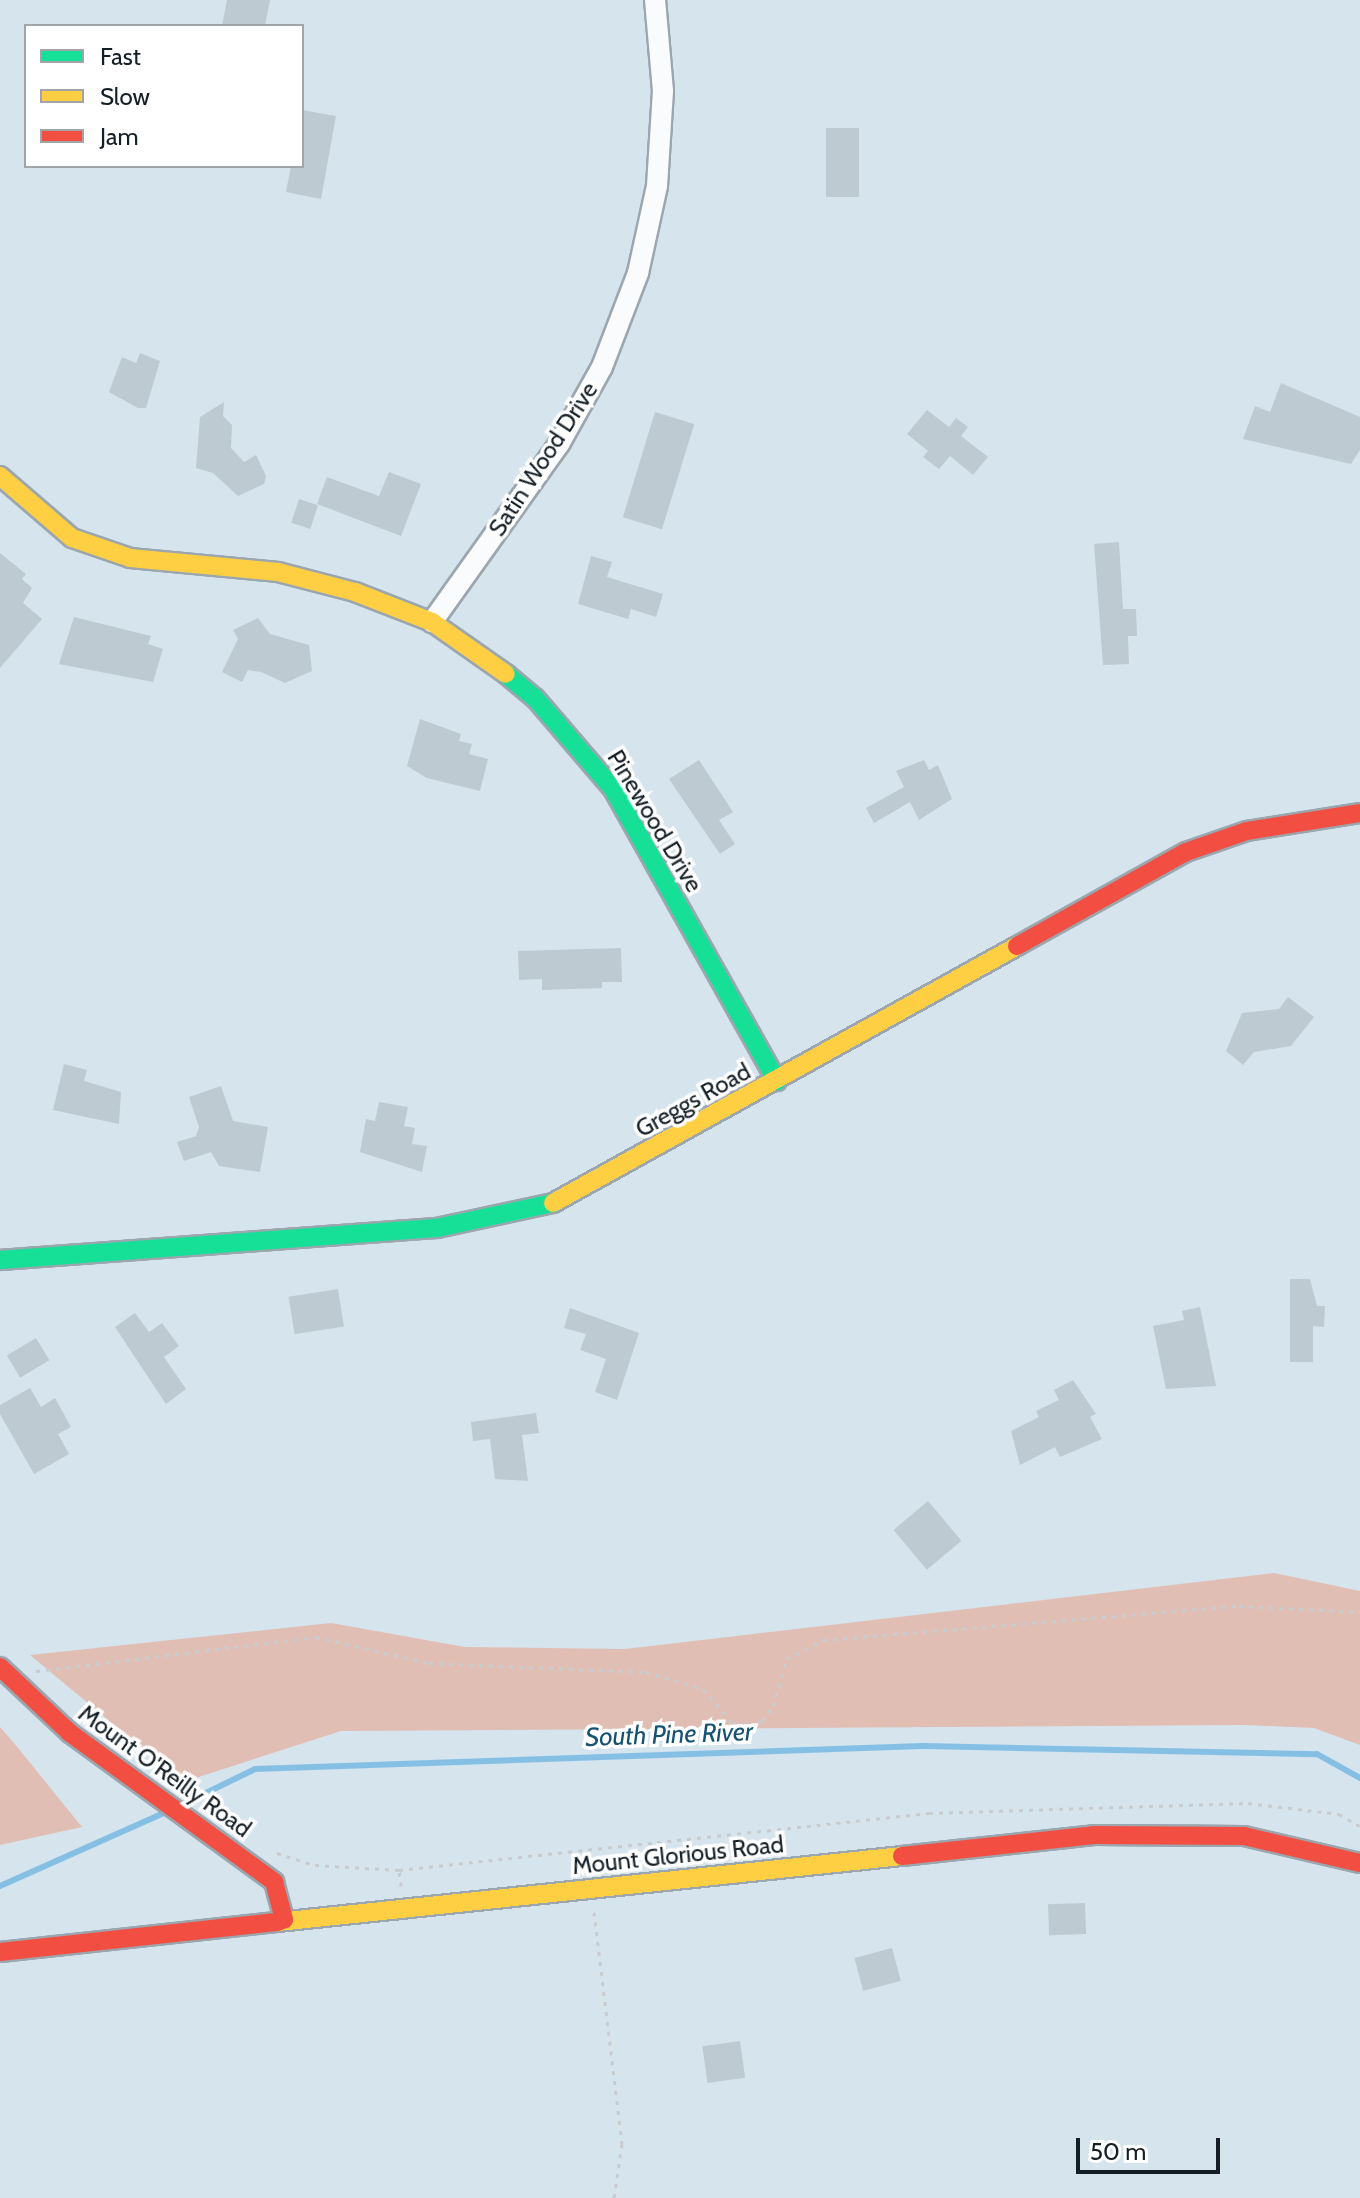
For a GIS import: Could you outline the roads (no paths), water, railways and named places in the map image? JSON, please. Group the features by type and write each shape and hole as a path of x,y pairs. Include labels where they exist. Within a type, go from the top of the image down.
{"street":[{"name":"Satin Wood Drive","path":"432,622 559,444 602,367 638,273 657,186 663,101 655,0"},
{"name":"Pinewood Drive","path":"0,476 72,538 119,554 278,572 355,592 432,622 535,698 613,789 777,1081"},
{"name":"Greggs Road","path":"0,1260 495,1221 580,1191 1186,852 1247,831 1360,813"},
{"name":"Mount O'Reilly Road","path":"5,1671 70,1733 274,1882 284,1920"},
{"name":"Mount Glorious Road","path":"0,1952 1094,1835 1244,1836 1360,1863"}],"waterway":[{"name":"South Pine River","path":"181,1805 255,1769 923,1746 1317,1754 1360,1778"},
{"name":"South Pine River","path":"0,1886 164,1813"}]}
